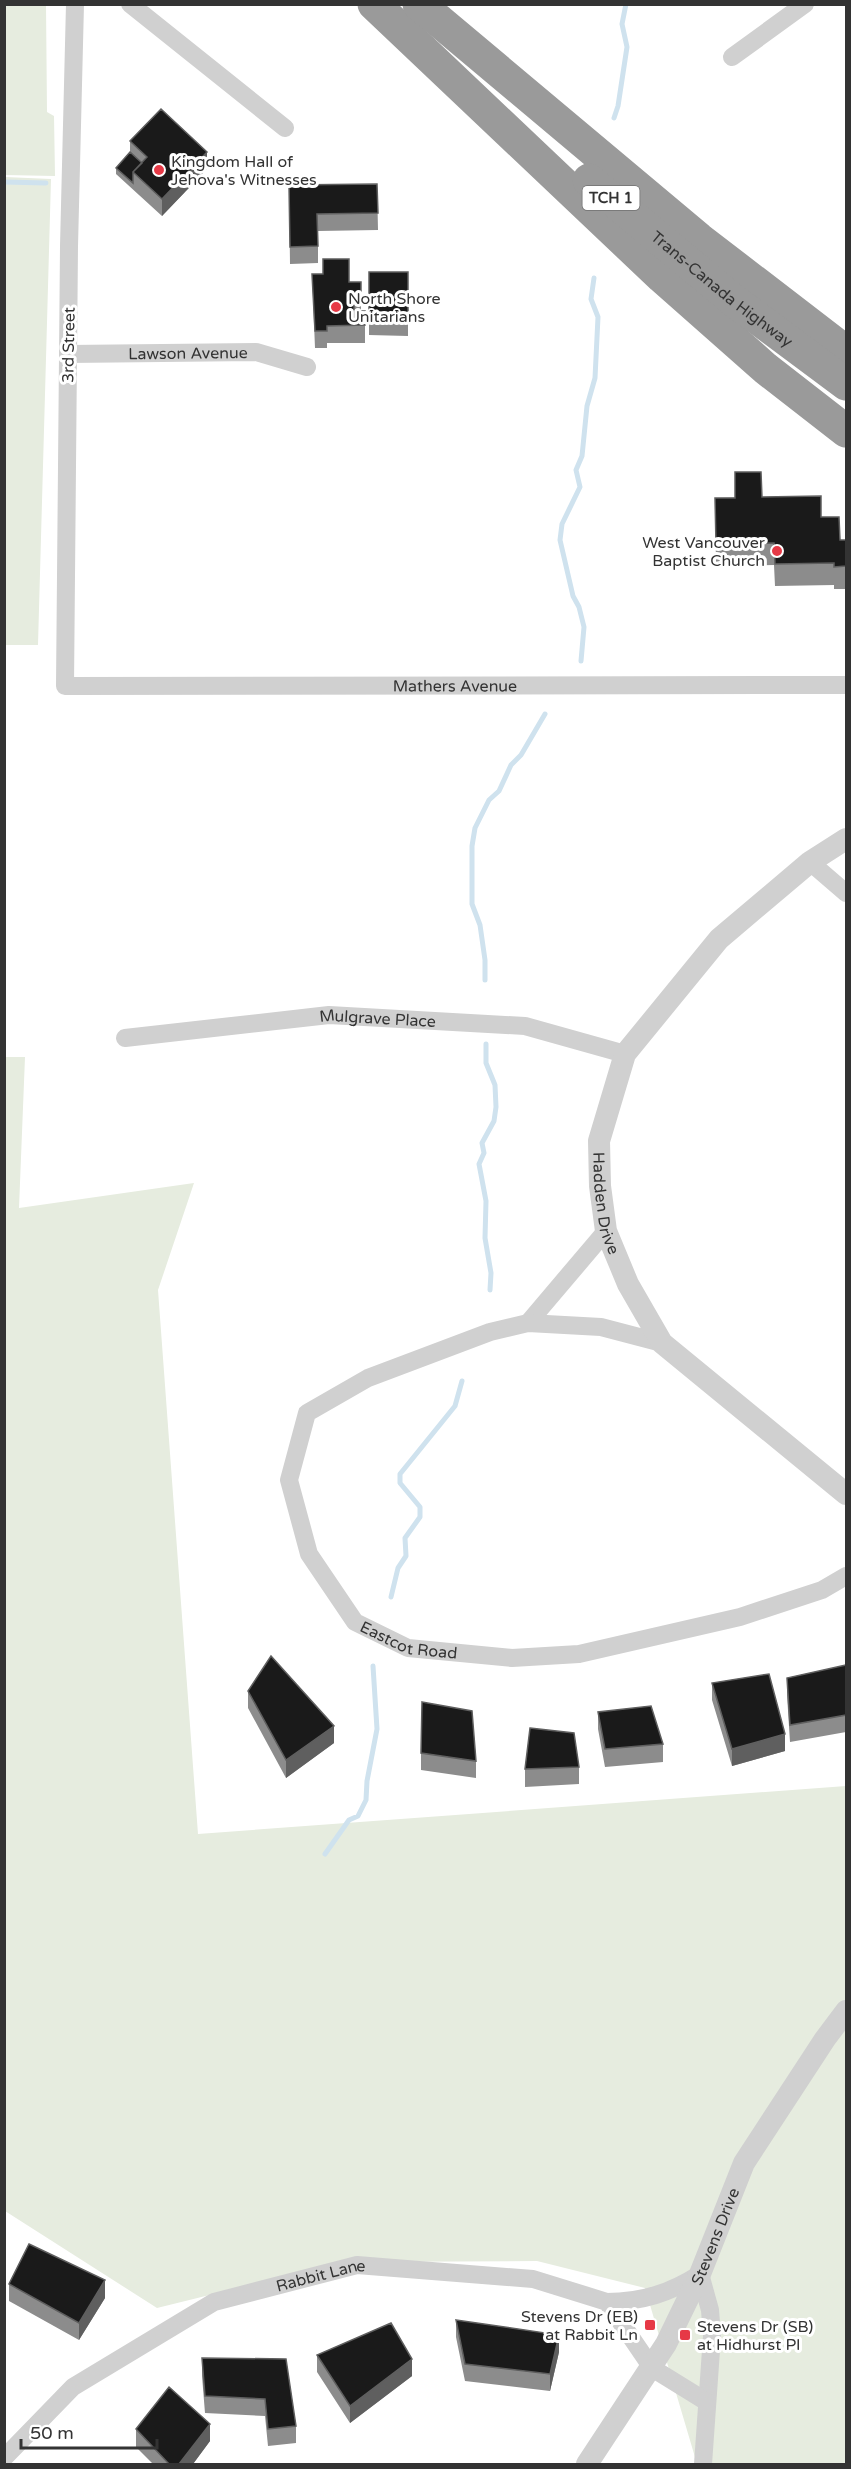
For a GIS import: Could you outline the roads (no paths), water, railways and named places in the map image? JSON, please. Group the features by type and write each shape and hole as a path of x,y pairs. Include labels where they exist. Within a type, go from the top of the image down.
{"highway":[{"path":"374,4 662,278 765,368 846,432"},
{"name":"Trans-Canada Highway","path":"381,4 733,300 846,384"},
{"name":"Trans-Canada Highway","path":"419,4 749,280 846,352"},
{"path":"646,196 846,331"}],"street":[{"name":"3rd Street","path":"64,686 75,4"},
{"path":"130,4 285,128"},
{"path":"732,57 805,4"},
{"name":"Lawson Avenue","path":"68,354 256,352 307,367"},
{"name":"Mathers Avenue","path":"64,686 846,685"},
{"name":"Hadden Drive","path":"846,839 810,862 719,939 625,1054 599,1141 600,1186 606,1231 628,1284 662,1343 846,1494"},
{"path":"810,862 846,893"},
{"name":"Mulgrave Place","path":"125,1038 329,1016 525,1026 625,1054"},
{"path":"528,1323 606,1231"},
{"name":"Eastcot Road","path":"662,1343 602,1327 528,1323 490,1332 368,1378 307,1413 289,1480 309,1554 355,1622 408,1648 512,1658 579,1654 740,1617 822,1590 846,1576"},
{"name":"Stevens Drive","path":"587,2464 652,2368 700,2274 744,2163 825,2039 846,2011"},
{"name":"Rabbit Lane","path":"4,2458 73,2387 214,2302 346,2267 357,2265 533,2278 607,2302"},
{"path":"607,2302 630,2302 658,2296 700,2274 710,2310 712,2336 703,2464"},
{"path":"607,2302 652,2368 707,2402"}],"waterway":[{"path":"614,118 627,47 622,24 626,4"},
{"path":"4,182 46,183"},
{"path":"581,661 584,627 579,607 573,596 560,540 562,524 580,487 576,470 582,456 587,406 595,378 598,317 591,299 594,278"},
{"path":"485,980 485,960 480,925 472,904 472,846 475,828 489,800 499,791 511,765 521,755 545,714"},
{"path":"486,1044 486,1063 495,1085 496,1107 494,1121 482,1143 484,1153 479,1164 486,1201 485,1238 491,1273 490,1290"},
{"path":"391,1597 398,1568 406,1556 405,1538 420,1517 420,1507 400,1483 400,1474 455,1406 462,1381"},
{"path":"325,1854 349,1820 358,1816 366,1800 367,1781 377,1729 373,1666"}],"place":[{"name":"Kingdom Hall of Jehova's Witnesses","path":"159,170"},
{"name":"North Shore Unitarians","path":"336,307"},
{"name":"West Vancouver Baptist Church","path":"777,551"},
{"name":"Stevens Dr (EB) at Rabbit Ln","path":"650,2325"},
{"name":"Stevens Dr (SB) at Hidhurst Pl","path":"685,2335"}]}
